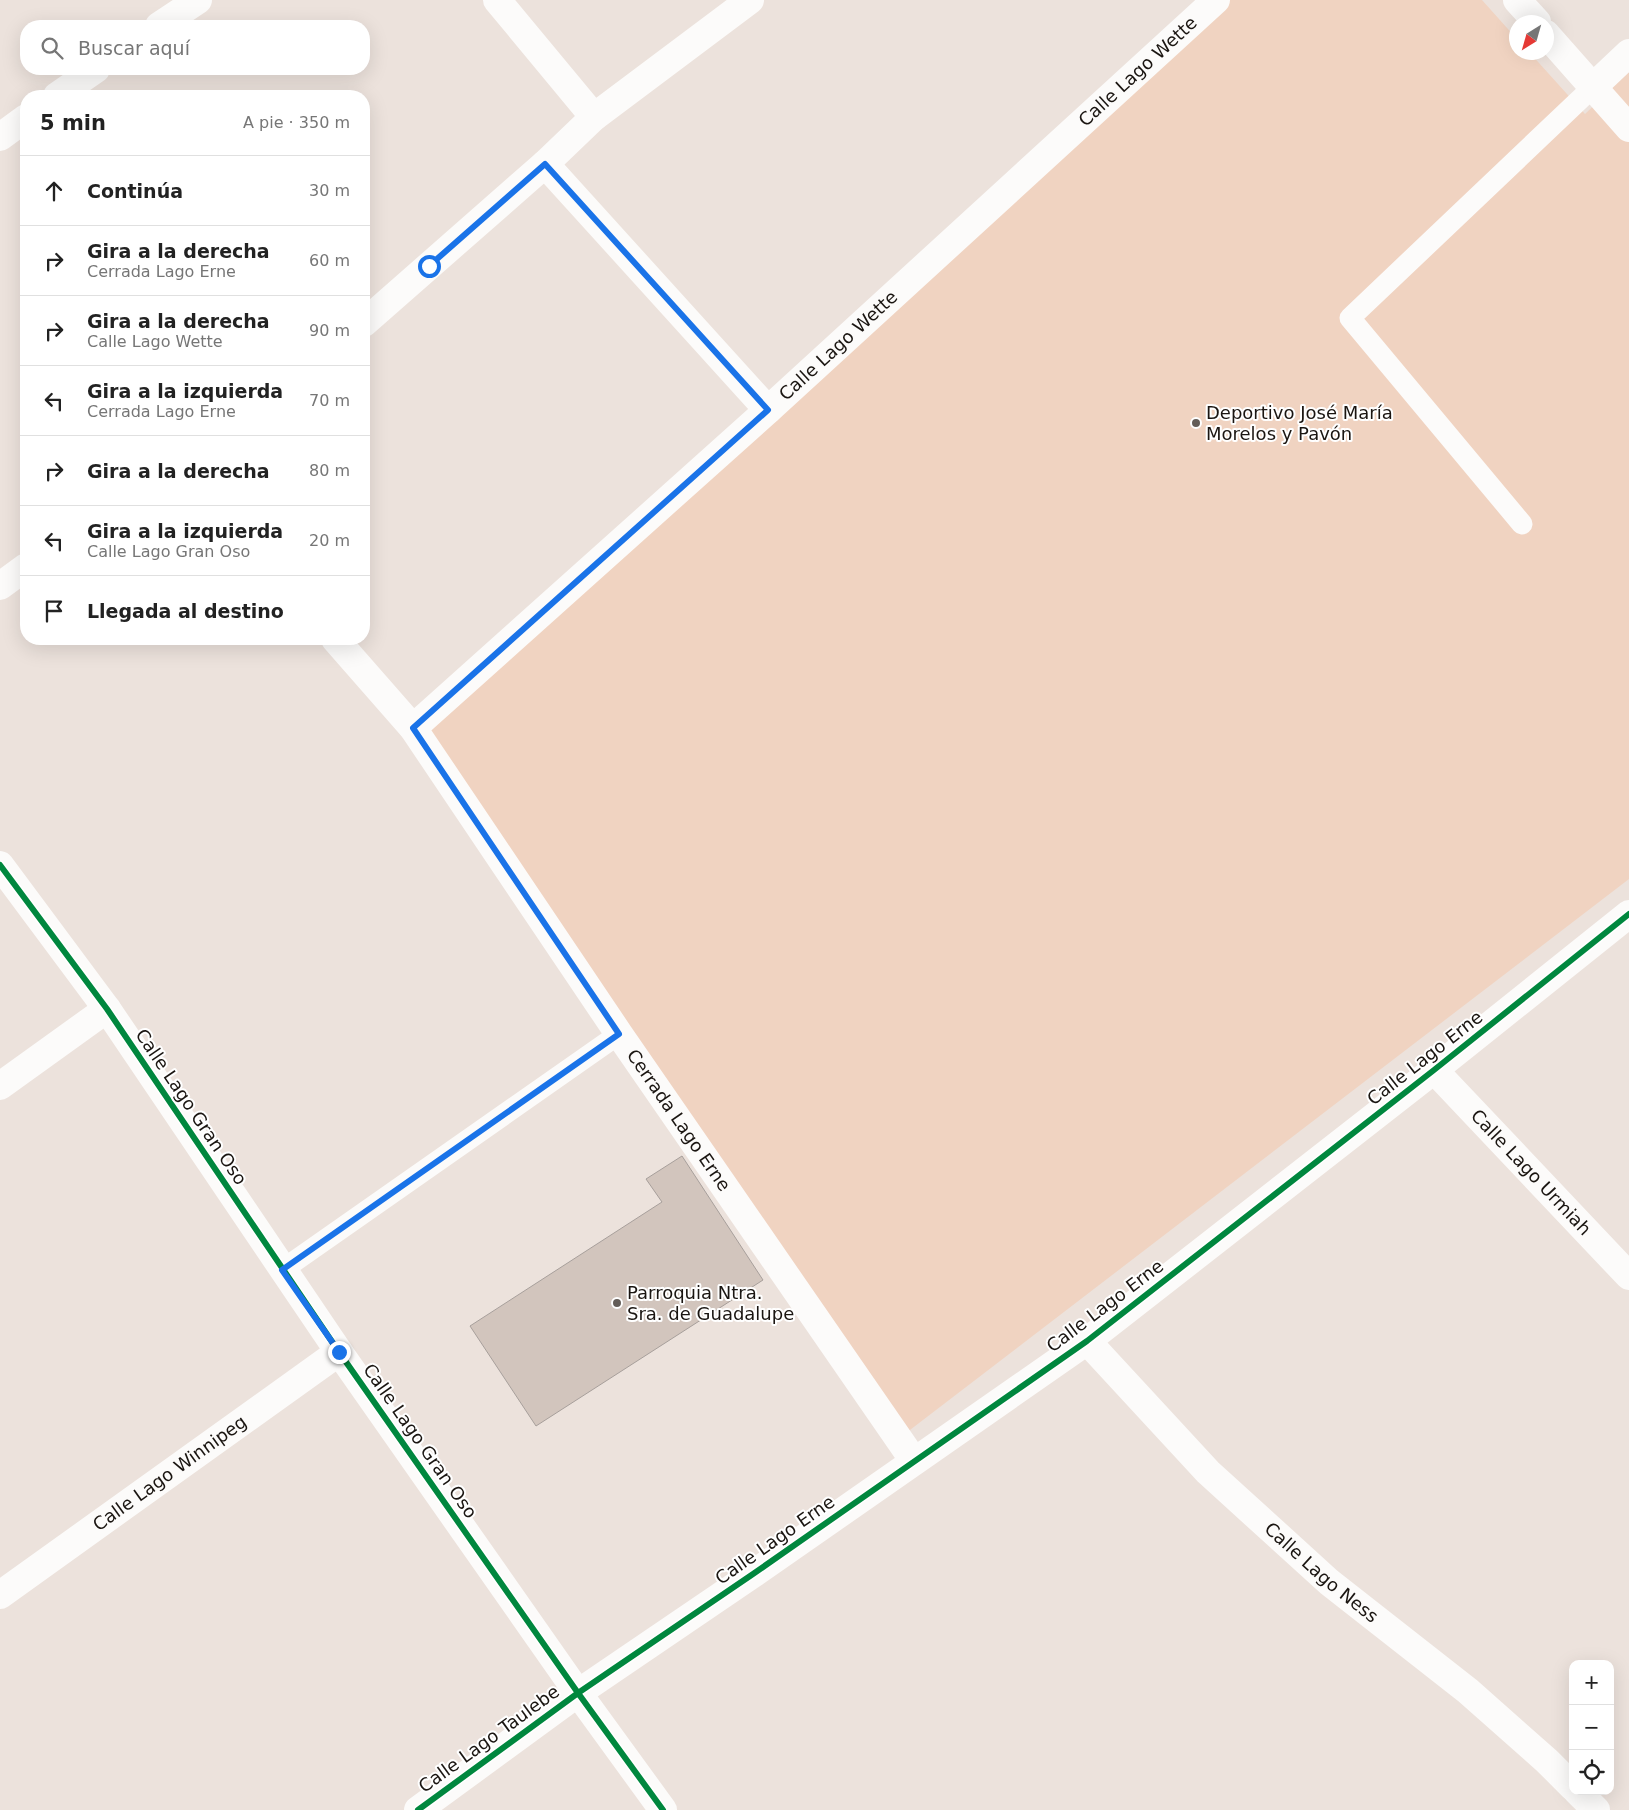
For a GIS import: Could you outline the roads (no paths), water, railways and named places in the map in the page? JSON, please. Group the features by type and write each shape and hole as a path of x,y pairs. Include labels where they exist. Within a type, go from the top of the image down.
{"street":[{"path":"168,20 198,0"},
{"path":"497,0 594,117"},
{"path":"370,318 545,164 594,117 750,0"},
{"name":"Calle Lago Wette","path":"413,728 768,410 1216,0"},
{"path":"1517,0 1531,15"},
{"path":"1554,43 1629,128"},
{"path":"1593,87 1629,53"},
{"path":"66,90 87,75"},
{"path":"0,136 20,122"},
{"path":"545,164 768,410"},
{"path":"0,586 20,571"},
{"name":"Cerrada Lago Erne","path":"340,645 413,728 619,1034 914,1461"},
{"name":"Calle Lago Gran Oso","path":"0,865 107,1009 282,1270 578,1693 663,1810"},
{"name":"Calle Lago Erne","path":"578,1693 753,1574 1086,1341 1434,1070 1629,914"},
{"path":"0,1086 107,1009"},
{"name":"Calle Lago Urmiah","path":"1434,1070 1629,1276"},
{"name":"Calle Lago Ness","path":"1086,1341 1208,1472 1329,1582 1468,1691 1569,1783"},
{"name":"Calle Lago Winnipeg","path":"0,1595 339,1352"},
{"name":"Calle Lago Taulebe","path":"418,1810 578,1693"},
{"path":"1581,1795 1596,1810"}],"lane":[{"path":"1522,524 1350,318 1593,87"},
{"path":"282,1270 619,1034"}],"place":[{"name":"Deportivo José María Morelos y Pavón","path":"1196,423"},
{"name":"Parroquia Ntra. Sra. de Guadalupe","path":"617,1303"}]}
